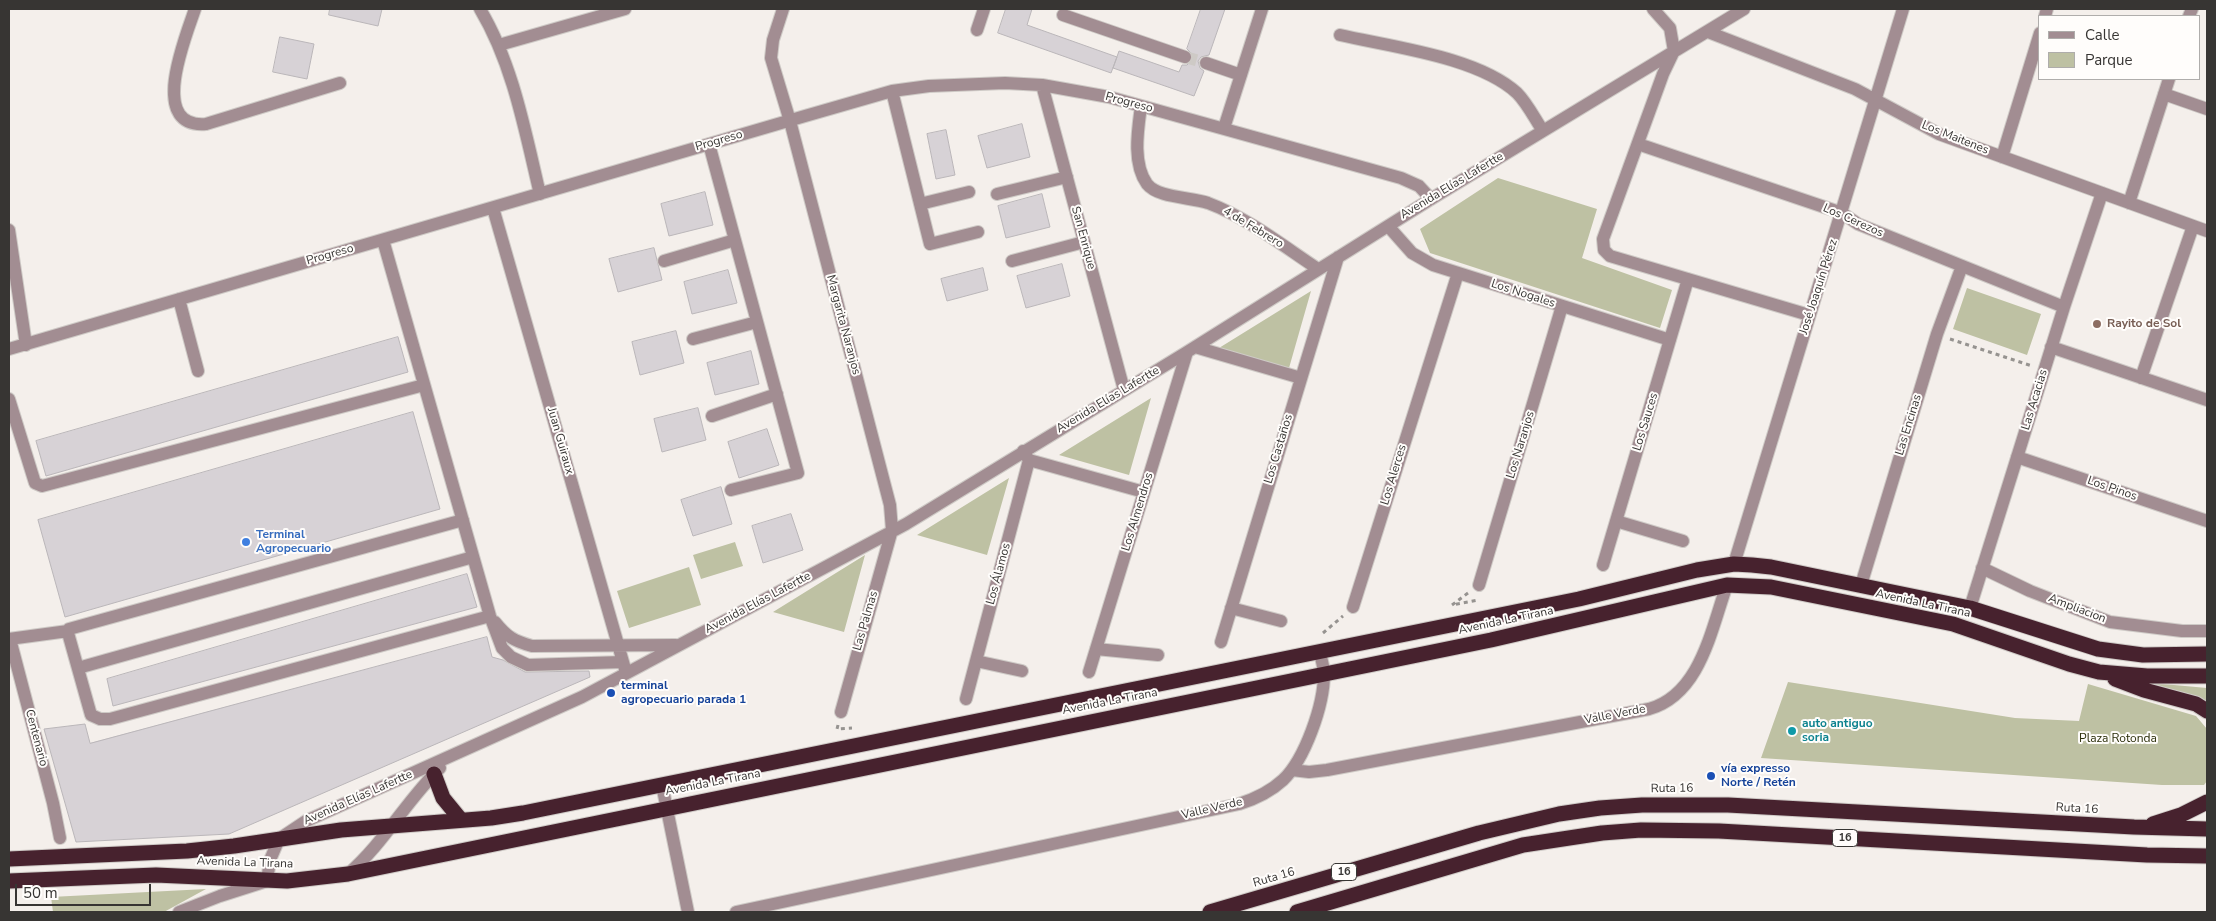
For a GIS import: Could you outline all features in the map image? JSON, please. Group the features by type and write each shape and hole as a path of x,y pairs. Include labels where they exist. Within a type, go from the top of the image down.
{"highway":[{"name":"Avenida La Tirana","path":"9,859 187,851 393,825 523,813 1487,618 1596,595 1697,570 1734,564 1771,567 1970,608 2098,649 2143,655 2207,654"},
{"name":"Avenida La Tirana","path":"9,881 156,875 267,881 307,880 348,874 666,807 1491,640 1727,585 1771,587 1944,622 2099,672 2147,676 2207,676"},
{"path":"2099,672 2144,690 2196,704 2207,711"},
{"path":"434,774 443,798 461,820"},
{"path":"2134,827 2174,817 2207,802"},
{"name":"Ruta 16","path":"1210,912 1487,830 1559,814 1600,808 1677,804 1728,805 2134,827 2207,829"},
{"name":"16","path":"1297,912 1524,846 1602,833 1641,830 1719,831 2147,855 2207,856"}],"street":[{"path":"194,9 173,84 180,114 190,122 206,124 340,83"},
{"path":"480,9 500,45 526,136 540,194"},
{"path":"500,45 625,9"},
{"name":"Margarita Naranjos","path":"783,9 772,40 771,58 790,121 890,504 892,530"},
{"path":"977,30 984,9"},
{"path":"1224,128 1262,9"},
{"path":"1653,9 1670,28 1674,51 1603,239 1604,250 1610,256 1809,316"},
{"name":"Avenida Elías Lafertte","path":"279,839 320,813 544,715 625,668 679,645 1026,456 1124,390 1191,350 1318,269 1744,9"},
{"name":"José Joaquín Pérez","path":"1734,564 1903,9"},
{"path":"1063,15 1185,57"},
{"name":"Los Maitenes","path":"1708,32 1848,86 1939,134 2207,231"},
{"path":"1340,35 1465,64 1488,74 1517,94 1543,131"},
{"path":"2002,157 2038,40"},
{"path":"1206,64 1241,75"},
{"path":"2129,203 2169,80"},
{"name":"Progreso","path":"9,349 892,92 967,83 1042,86 1109,96 1401,178 1419,186 1431,199"},
{"name":"San Enrique","path":"1042,86 1124,390"},
{"path":"892,92 930,244 978,232"},
{"path":"2164,94 2207,109"},
{"name":"4 de Febrero","path":"1142,106 1138,127 1138,152 1144,178 1151,188 1164,194 1195,199 1220,208 1253,226 1318,269"},
{"path":"709,144 798,473 731,490"},
{"name":"Los Cerezos","path":"1638,144 1842,213 1858,224 2064,307"},
{"path":"996,194 1067,176"},
{"path":"920,204 969,192"},
{"name":"Las Acacias","path":"1970,608 2051,347 2102,193"},
{"name":"Juan Guiraux","path":"493,208 625,668"},
{"name":"Los Nogales","path":"1388,226 1403,245 1433,265 1670,340"},
{"path":"2141,378 2193,226"},
{"path":"9,230 26,345"},
{"path":"383,240 490,616 502,648 511,657 528,665 625,668"},
{"path":"664,261 735,240"},
{"path":"1012,261 1084,242"},
{"name":"Los Castaños","path":"1221,642 1338,257"},
{"name":"Las Encinas","path":"1860,585 1937,334 1962,266"},
{"name":"Los Alerces","path":"1353,607 1458,273"},
{"name":"Los Sauces","path":"1603,565 1688,279"},
{"path":"179,300 198,372"},
{"name":"Los Naranjos","path":"1479,585 1562,306"},
{"path":"693,338 757,322"},
{"path":"2051,347 2207,400"},
{"path":"1191,350 1301,378"},
{"name":"Los Almendros","path":"1089,672 1144,492 1191,350"},
{"path":"9,399 35,483 42,486 424,385"},
{"path":"712,416 777,394"},
{"path":"1026,456 1144,492"},
{"name":"Los Álamos","path":"966,699 1026,456"},
{"name":"Los Pinos","path":"2017,456 2207,521"},
{"path":"9,639 68,631 463,520"},
{"path":"1616,521 1683,541"},
{"name":"Las Palmas","path":"841,712 892,530"},
{"path":"78,668 473,557"},
{"name":"Ampliacion","path":"1982,568 2030,591 2110,622 2182,631 2207,630"},
{"name":"Valle Verde","path":"736,912 1239,804 1270,790 1292,770 1309,772 1327,770 1649,709 1665,703 1678,694 1699,663 1727,585"},
{"path":"1231,608 1281,621"},
{"path":"490,616 505,634 516,642 532,646 679,645"},
{"path":"68,631 91,715 100,719 110,720 490,616"},
{"name":"Centenario","path":"9,639 53,803 60,838"},
{"path":"1096,649 1158,655"},
{"path":"1292,770 1314,722 1324,674 1320,652"},
{"path":"976,661 1022,671"},
{"name":"Avenida Elías Lafertte","path":"348,874 373,850 434,774 453,756"},
{"path":"662,785 688,912"},
{"path":"179,912 267,881 270,860 279,839"}],"path":[{"path":"1937,334 2044,370"},
{"path":"1479,585 1452,605 1487,599 1487,618"},
{"path":"1341,647 1338,633 1321,634 1353,607"}],"green space":[{"path":"1498,178 1597,209 1582,258 1672,290 1660,328 1430,253 1420,229"},
{"path":"1967,288 2041,314 2027,355 1953,329"},
{"path":"1311,291 1289,368 1219,348"},
{"path":"1151,398 1129,475 1059,455"},
{"path":"1009,478 987,555 917,535"},
{"path":"735,542 743,566 701,579 693,555"},
{"path":"865,555 844,632 773,612"},
{"path":"689,567 701,605 629,628 617,591"},
{"name":"Plaza Rotonda","path":"1788,682 2015,718 2079,721 2088,684 2196,716 2207,729 2207,781 2204,785 2162,785 1761,758"},
{"path":"2152,683 2207,688 2207,702"},
{"path":"206,889 164,912 53,912 51,897"}],"building":[{"path":"330,9 382,9 378,26 329,15"},
{"path":"1006,9 1032,9 1027,25 1117,57 1111,73 998,33"},
{"path":"1201,9 1225,9 1209,55 1201,57 1198,61 1200,68 1204,71 1194,96 1113,68 1119,51 1179,72 1182,65 1187,65 1192,60 1193,55 1187,49"},
{"path":"280,37 314,44 307,79 273,72"},
{"path":"1022,124 1030,157 987,168 978,136"},
{"path":"946,130 955,175 936,179 927,134"},
{"path":"705,192 713,225 669,236 661,204"},
{"path":"1042,194 1050,227 1006,238 998,206"},
{"path":"654,248 662,280 618,292 609,259"},
{"path":"1062,264 1070,296 1026,308 1017,276"},
{"path":"983,268 988,290 947,301 941,279"},
{"path":"728,270 737,303 692,314 684,282"},
{"path":"676,331 684,363 640,375 632,342"},
{"path":"398,337 408,372 46,476 36,441"},
{"path":"751,351 759,384 715,395 707,363"},
{"path":"698,408 706,440 662,452 654,419"},
{"path":"413,412 440,509 65,617 38,520"},
{"path":"767,429 779,465 739,478 728,442"},
{"path":"721,487 732,524 693,536 681,500"},
{"path":"791,514 803,550 763,563 752,526"},
{"path":"467,574 477,607 113,706 107,679"},
{"path":"487,637 492,657 503,660 525,672 589,671 590,677 229,834 76,842 44,729 85,724 90,743"}],"tunnel":[{"path":"1185,57 1206,63"}],"place":[{"name":"Rayito de Sol","path":"2097,324"},
{"name":"Terminal Agropecuario","path":"246,542"},
{"name":"terminal agropecuario parada 1","path":"611,693"},
{"name":"auto antiguo soria","path":"1792,731"},
{"name":"vía expresso Norte / Retén","path":"1711,776"}]}
